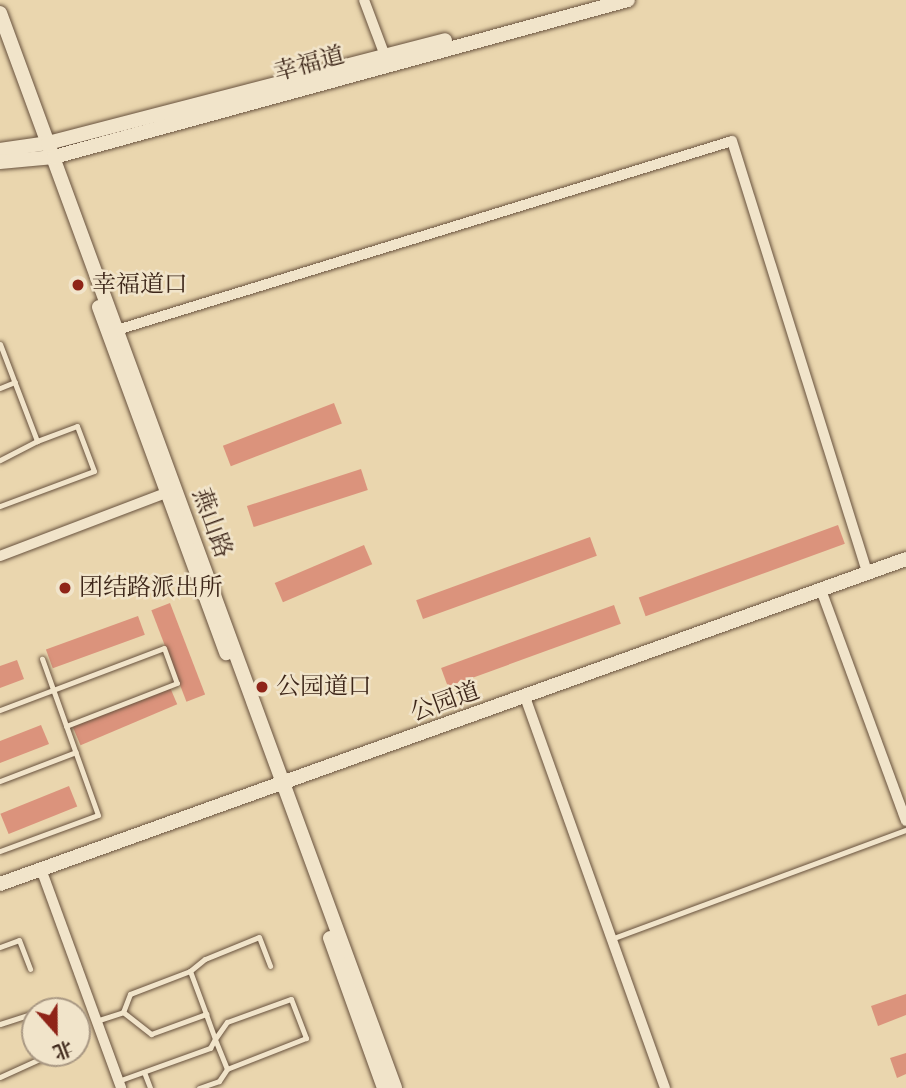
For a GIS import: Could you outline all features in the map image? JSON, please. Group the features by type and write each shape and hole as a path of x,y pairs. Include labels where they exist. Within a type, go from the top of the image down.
{"main road":[{"name":"幸福道","path":"0,150 47,151 592,0"},
{"name":"幸福道","path":"0,162 628,0"},
{"name":"燕山路","path":"0,13 166,493 395,1088"},
{"name":"燕山路","path":"0,40 117,330 279,783 384,1088"},
{"name":"公园道","path":"0,884 906,559"}],"street":[{"path":"365,0 385,56"},
{"path":"117,330 733,141 867,573"},
{"path":"0,555 166,493"},
{"path":"821,590 906,821"},
{"path":"525,697 665,1088"},
{"path":"41,869 119,1085"}],"lane":[{"path":"0,344 37,441"},
{"path":"0,387 15,382"},
{"path":"0,460 25,451 37,441 77,426 94,471 0,506"},
{"path":"0,710 164,648 177,683 66,726"},
{"path":"0,851 98,815 42,659"},
{"path":"0,781 76,752"},
{"path":"611,939 906,830"},
{"path":"123,1012 130,994 190,971 205,958 259,937 270,966"},
{"path":"0,947 19,940 30,969"},
{"path":"190,971 227,1069"},
{"path":"119,1085 144,1072 210,1048 228,1022 291,999 306,1038 227,1069 219,1081 200,1088"},
{"path":"96,1021 123,1012"},
{"path":"123,1012 151,1034 206,1014"},
{"path":"0,1024 21,1017"},
{"path":"0,1077 22,1067"},
{"path":"144,1072 150,1088"}],"building":[{"path":"334,403 342,424 231,466 223,446"},
{"path":"361,469 368,490 254,527 247,506"},
{"path":"838,525 845,544 646,616 639,598"},
{"path":"590,537 597,556 423,619 416,600"},
{"path":"364,545 372,564 283,602 275,583"},
{"path":"170,603 205,694 186,702 151,610"},
{"path":"614,605 621,624 448,687 441,668"},
{"path":"138,616 145,635 53,668 46,650"},
{"path":"17,660 24,679 0,688 0,666"},
{"path":"169,685 177,704 81,745 72,726"},
{"path":"41,725 49,744 0,763 0,741"},
{"path":"69,786 77,806 9,834 0,814"},
{"path":"906,994 906,1015 878,1026 871,1006"},
{"path":"906,1053 906,1074 897,1078 890,1058"}],"place":[{"name":"幸福道口","path":"78,285"},
{"name":"团结路派出所","path":"65,588"},
{"name":"公园道口","path":"262,687"}]}
